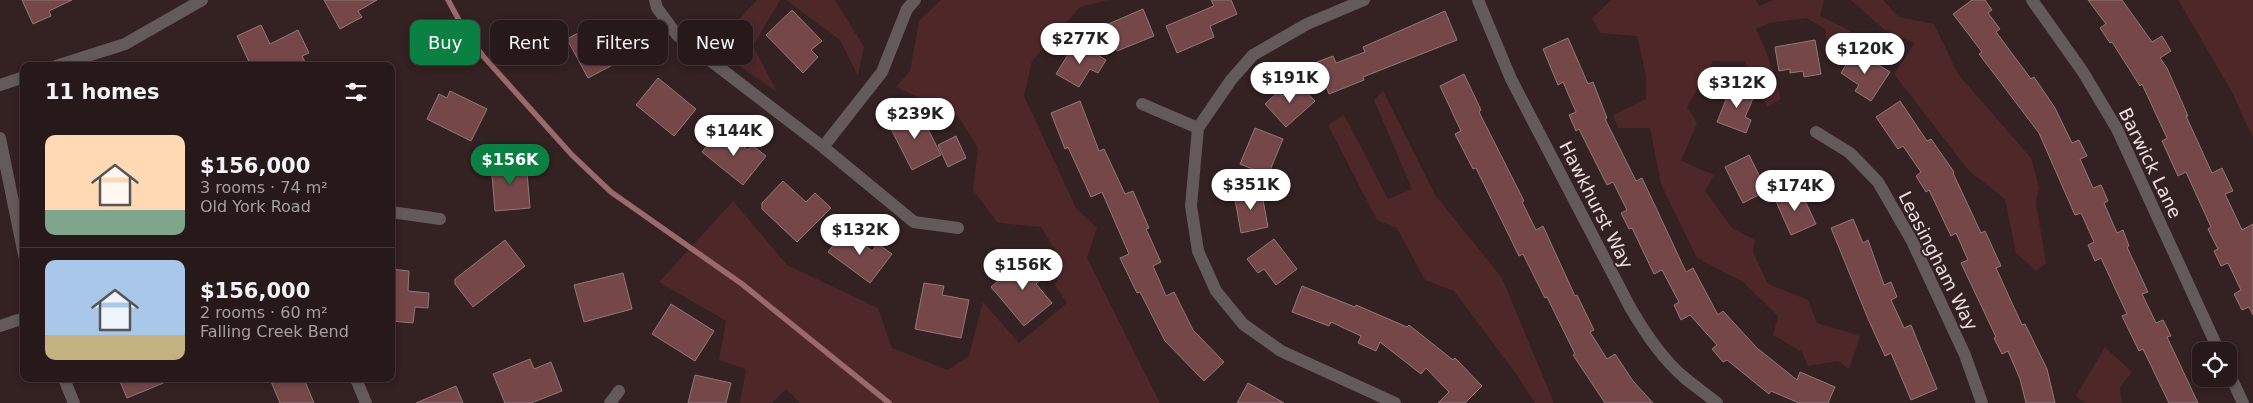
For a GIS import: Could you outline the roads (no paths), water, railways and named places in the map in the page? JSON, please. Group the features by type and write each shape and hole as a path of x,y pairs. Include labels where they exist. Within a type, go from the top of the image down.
{"street":[{"path":"69,62 125,44 202,0"},
{"path":"655,0 658,8 677,35 823,147 914,222 958,228"},
{"path":"823,147 882,72 907,10 915,0"},
{"path":"1364,0 1307,24 1253,55 1231,80 1198,128 1190,206 1198,251 1216,291 1244,324 1281,351 1395,403"},
{"name":"Hawkhurst Way","path":"1478,0 1511,79 1630,308 1647,336 1666,358 1685,378 1717,403"},
{"name":"Barwick Lane","path":"2032,0 2083,72 2117,129 2215,342"},
{"path":"0,85 20,78"},
{"path":"1142,104 1198,128"},
{"name":"Leasingham Way","path":"1816,132 1850,153 1878,182 1912,241 1965,355 1982,403"},
{"path":"0,138 20,236"},
{"path":"395,213 440,219"},
{"path":"0,326 20,319"},
{"path":"65,382 74,403"},
{"path":"357,382 366,403"},
{"path":"2236,387 2243,403"},
{"path":"610,403 619,391"}],"waterway":[{"path":"448,0 467,35 483,56 572,155 611,192 742,284 889,403"}]}
